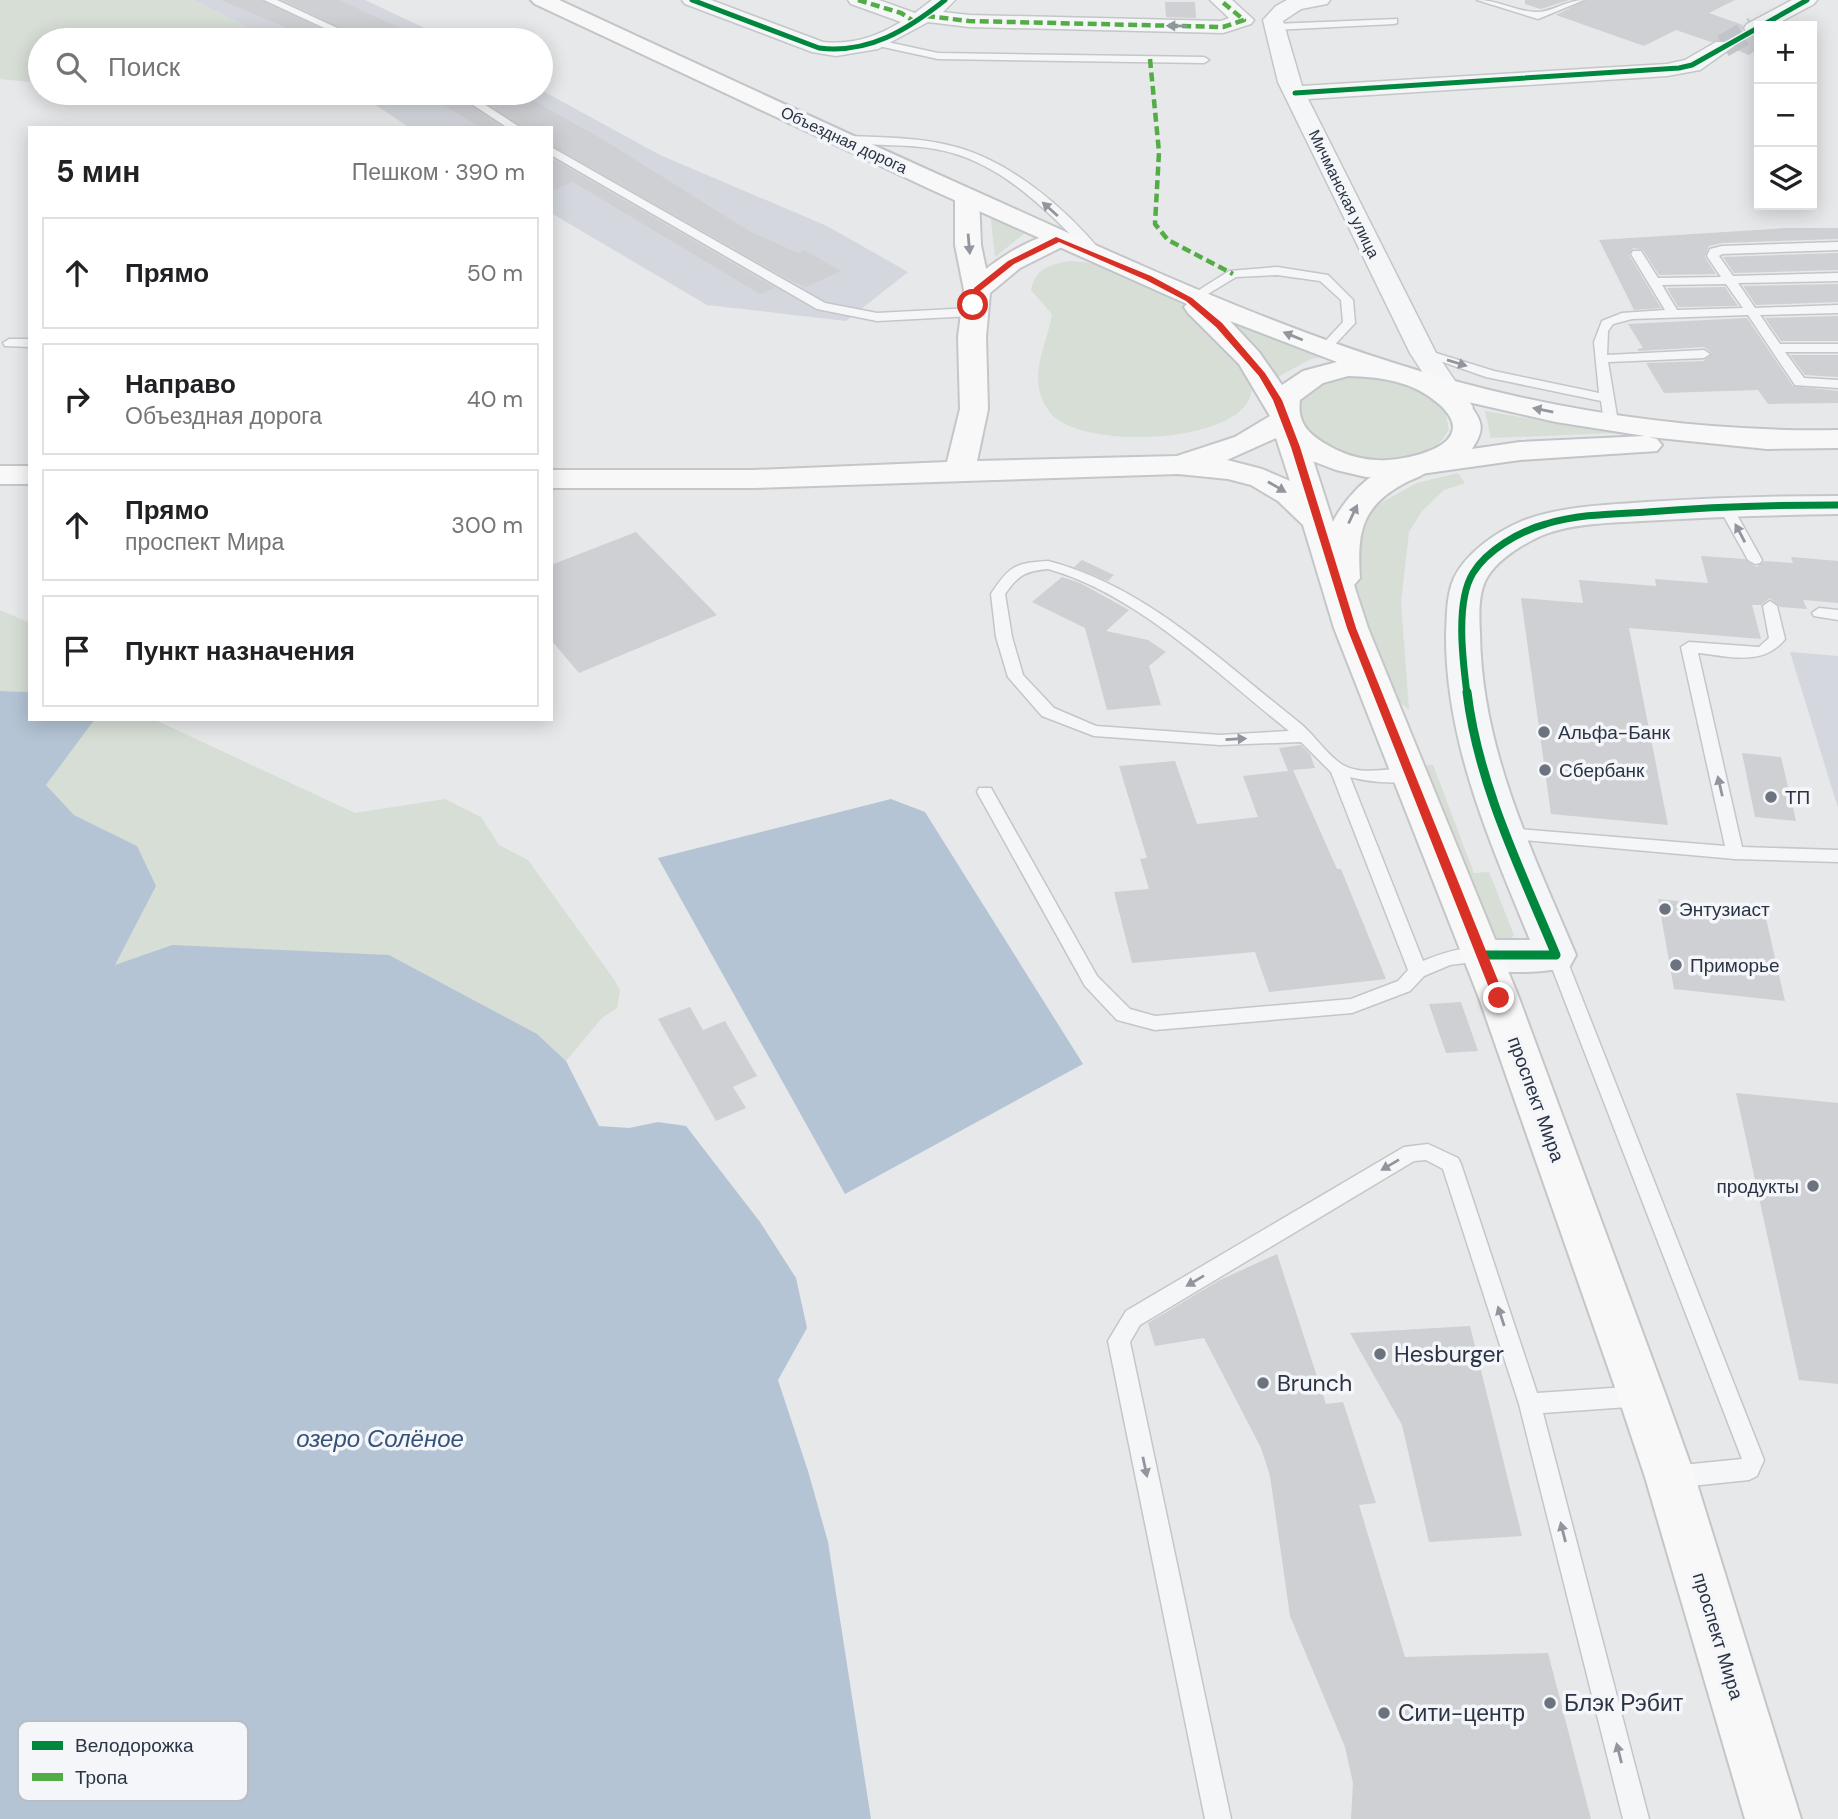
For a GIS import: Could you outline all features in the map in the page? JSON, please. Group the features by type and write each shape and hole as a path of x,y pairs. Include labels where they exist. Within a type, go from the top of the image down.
{"main road":[{"name":"Объездная дорога","path":"542,0 1148,278"},
{"path":"960,469 974,409 974,301 968,245 967,197"},
{"path":"974,301 1011,262 1059,239"},
{"path":"1148,278 1324,349 1413,363 1452,397 1465,419 1466,432 1461,442 1444,457 1389,477 1371,489 1357,504 1349,522 1342,569 1352,628"},
{"name":"проспект Мира","path":"1148,278 1189,300 1219,325 1262,375 1285,419 1352,628 1483,955 1642,1396 1670,1477 1773,1819"},
{"path":"1413,363 1316,375 1303,381 1286,399 1285,419 1295,436 1308,446 1338,461 1375,469 1416,467 1466,457 1520,451 1838,439"},
{"path":"1452,397 1536,409 1609,411 1694,433 1791,439"},
{"path":"1173,466 1241,447 1259,439 1285,419"},
{"path":"553,480 754,479 960,469 1173,466 1223,468 1252,475 1279,487 1299,502 1320,526"},
{"path":"0,475 28,475"}],"street":[{"path":"692,0 819,48 835,50 878,43 920,19 945,0"},
{"path":"858,0 920,19 1223,27 1244,20 1220,0"},
{"path":"1275,27 1273,20 1287,7 1321,0"},
{"path":"1767,21 1807,0"},
{"name":"Мичманская улица","path":"1275,27 1285,68 1295,93 1413,363"},
{"path":"1295,93 1667,70 1692,65 1723,46"},
{"path":"1483,955 1556,955 1480,759 1466,693 1462,644 1464,601 1473,573 1503,545 1522,533 1547,523 1579,517 1726,506 1838,505"}],"lane":[{"path":"269,0 331,28"},
{"path":"1482,0 1538,16 1579,0"},
{"path":"1275,27 1394,21"},
{"path":"878,43 937,56 1204,60"},
{"path":"479,105 513,126"},
{"path":"842,139 929,144 952,148 975,157 1006,173 1046,205 1099,256"},
{"path":"553,151 821,306 877,317 974,301"},
{"path":"1838,246 1763,247 1714,252 1713,257 1800,382 1838,384"},
{"path":"1637,254 1673,313"},
{"path":"1194,296 1233,274 1250,271 1277,271 1324,278 1347,300 1349,323 1324,349"},
{"path":"1653,282 1838,277"},
{"path":"1413,363 1491,374 1609,411 1601,359 1601,331 1607,322 1632,315 1838,309"},
{"path":"9,343 28,343"},
{"path":"1778,348 1838,348"},
{"path":"1601,359 1703,354"},
{"path":"1726,506 1755,560"},
{"path":"1305,736 1220,740 1094,731 1048,712 1016,677 1004,637 998,594 1009,577 1022,567 1048,565 1074,572 1153,614 1305,736 1338,769 1418,971"},
{"path":"1735,853 1689,647 1755,653 1765,650 1777,639 1770,606"},
{"path":"1819,613 1838,615"},
{"path":"1338,769 1371,777 1411,775"},
{"path":"985,792 1091,981 1124,1015 1155,1023 1352,1006 1404,986 1418,971 1448,958 1483,955"},
{"path":"1507,834 1735,853 1838,856"},
{"path":"1556,955 1753,1460 1749,1469 1670,1477"},
{"path":"1218,1819 1119,1341 1133,1318 1411,1153 1428,1152 1451,1164 1530,1404 1636,1819"},
{"path":"1530,1404 1642,1396"}],"shaded area":[{"path":"0,0 193,0 250,28 28,28 28,82 0,79"},
{"path":"193,0 365,0 424,28 250,28"},
{"path":"553,97 660,155 827,226 908,272 846,321 707,305 553,214 553,126 407,126 376,105 553,105"},
{"path":"990,211 1030,229 995,257"},
{"path":"1068,261 1104,266 1122,272 1157,289 1188,310 1222,340 1247,370 1250,378 1249,400 1232,417 1204,429 1169,435 1132,437 1096,434 1067,425 1049,411 1042,399 1038,375 1052,314 1031,290 1040,272"},
{"path":"1230,319 1328,355 1311,359 1274,379"},
{"path":"1369,375 1409,385 1436,400 1444,410 1449,430 1435,447 1408,458 1360,458 1331,448 1316,439 1300,421 1299,402 1315,388 1330,381"},
{"path":"1485,411 1615,433 1491,438"},
{"path":"1458,473 1465,483 1444,490 1422,511 1409,532 1401,602 1409,710 1386,689 1359,613 1350,566 1364,519 1379,504 1417,483"},
{"path":"0,610 28,622 28,692 0,691"},
{"path":"1790,652 1838,656 1838,808"},
{"path":"94,721 157,721 355,813 445,799 481,817 499,845 528,860 613,978 620,990 617,1008 602,1018 566,1061 537,1034 172,945 115,966 137,846 74,815 46,785"},
{"path":"1433,765 1474,873 1489,872 1514,935 1510,940 1493,940 1420,766"}],"water":[{"name":"озеро Солёное","path":"0,691 28,692 28,721 94,721 46,785 74,815 137,846 156,886 115,965 172,945 389,955 537,1034 566,1061 599,1126 629,1128 658,1122 686,1126 760,1222 796,1278 807,1328 778,1380 828,1542 871,1819 0,1819"},
{"path":"891,799 925,812 1083,1064 845,1194 658,858"}],"building":[{"path":"221,0 262,0 319,28 288,28"},
{"path":"283,0 339,0 401,28 340,28"},
{"path":"1525,0 1569,0 1541,9 1525,4"},
{"path":"1586,0 1735,0 1709,13 1743,25 1742,30 1747,35 1754,35 1754,52 1749,55 1734,49 1736,44 1730,39 1711,42 1676,30 1644,46 1556,15"},
{"path":"1165,2 1195,2 1196,18 1166,17"},
{"path":"443,105 470,105 500,126 479,126"},
{"path":"489,105 541,105 602,139 749,231 798,253 804,250 841,271 806,287 791,281 553,146 553,126 521,126"},
{"path":"553,159 775,288 760,294 573,182 553,190"},
{"path":"1787,228 1838,228 1838,239 1722,243 1709,246 1705,257 1716,274 1659,275 1643,250 1633,248 1629,255 1661,308 1634,310 1599,240"},
{"path":"1838,253 1838,270 1734,273 1723,257"},
{"path":"1838,284 1838,302 1756,305 1743,286"},
{"path":"1725,287 1738,306 1678,307 1667,288"},
{"path":"1838,316 1838,341 1781,341 1765,318"},
{"path":"1747,318 1793,386 1838,391 1838,403 1768,404 1758,390 1664,393 1646,363 1704,361 1712,353 1704,347 1639,351 1637,349 1643,348 1628,324"},
{"path":"1790,355 1838,355 1838,377 1805,375"},
{"path":"636,532 717,615 579,673 553,642 553,564"},
{"path":"1701,556 1745,559 1756,567 1764,561 1793,563 1791,557 1838,561 1838,603 1803,600 1807,609 1780,607 1770,598 1761,605 1752,605 1761,639 1629,628 1668,825 1551,814 1521,598 1583,603 1579,580 1656,586 1655,579 1708,583"},
{"path":"1082,560 1114,575 1108,581 1074,567"},
{"path":"1062,577 1080,583 1129,610 1106,631 1148,640 1166,652 1149,666 1161,705 1107,710 1085,628 1032,602"},
{"path":"1301,745 1310,754 1315,768 1293,770 1337,869 1341,869 1386,979 1269,992 1255,952 1132,963 1114,892 1149,889 1140,859 1147,858 1119,766 1175,761 1197,824 1258,817 1243,776 1288,771 1279,748"},
{"name":"ТП","path":"1742,753 1781,757 1796,821 1755,817"},
{"path":"1658,899 1764,910 1785,1001 1674,989"},
{"path":"1461,1002 1478,1051 1446,1053 1429,1004"},
{"path":"690,1007 703,1030 725,1021 757,1076 733,1087 746,1108 716,1121 658,1019"},
{"path":"1736,1093 1838,1103 1838,1384 1799,1380"},
{"path":"1277,1254 1326,1404 1343,1402 1376,1503 1359,1505 1405,1657 1548,1653 1591,1819 1351,1819 1353,1783 1345,1747 1290,1616 1270,1476 1261,1448 1204,1338 1155,1346 1148,1323 1220,1280"},
{"path":"1470,1326 1522,1536 1429,1542 1402,1425 1350,1333"}],"tunnel":[{"path":"1723,46 1754,28"}],"marked path":[{"path":"858,0 901,13 915,22"},
{"path":"926,16 969,21 1223,27 1244,20 1220,0"},
{"path":"1150,59 1159,152 1155,224 1168,240 1233,274"}],"cycle path":[{"path":"692,0 819,48 836,50 854,49 886,38 917,21 945,0"},
{"path":"1295,93 1679,68 1692,65 1807,0"},
{"path":"1483,955 1556,955 1491,792 1469,707 1463,664 1464,602 1470,578 1477,568 1495,551 1522,533 1572,518 1706,508 1838,505"}],"place":[{"name":"Альфа-Банк","path":"1544,732"},
{"name":"Сбербанк","path":"1545,770"},
{"name":"ТП","path":"1771,797"},
{"name":"Энтузиаст","path":"1665,909"},
{"name":"Приморье","path":"1676,965"},
{"name":"продукты","path":"1813,1186"},
{"name":"Hesburger","path":"1380,1354"},
{"name":"Brunch","path":"1263,1383"},
{"name":"Блэк Рэбит","path":"1550,1703"},
{"name":"Сити-центр","path":"1384,1713"}],"route":[{"path":"973,305 976,290 1011,262 1059,239 1148,278 1189,300 1219,325 1262,375 1278,400 1296,447 1352,628 1499,998"}]}
